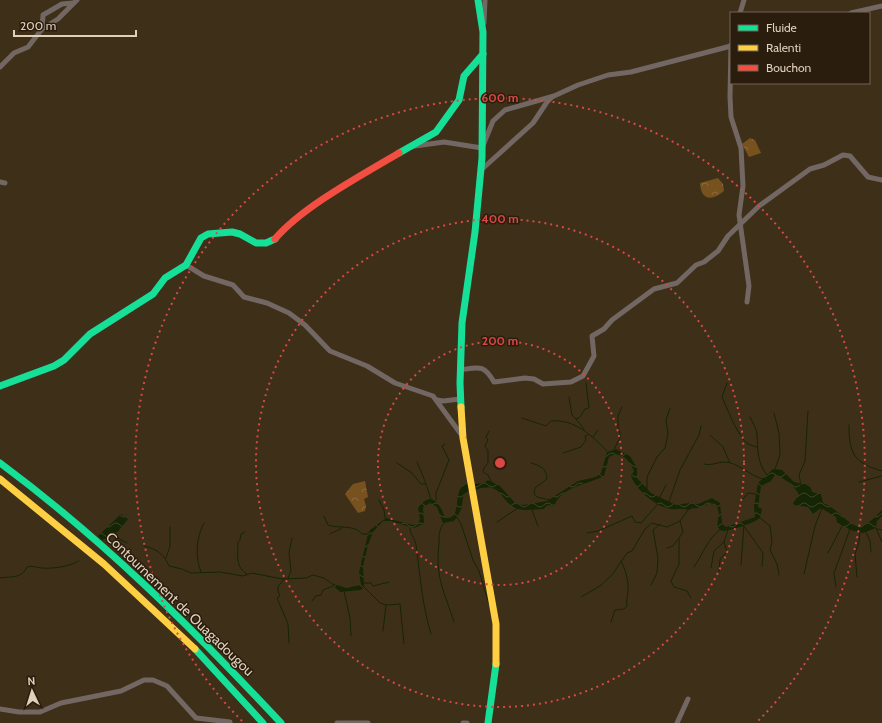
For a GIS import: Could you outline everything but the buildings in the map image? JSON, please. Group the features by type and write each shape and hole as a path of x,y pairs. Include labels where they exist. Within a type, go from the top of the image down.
{"main road":[{"path":"478,0 483,32 482,148 475,232 462,323 460,399 464,438 496,624 496,667 488,723"},
{"path":"0,386 54,366 70,355 90,334 128,308 150,296 171,273 186,265 201,238 208,234 232,232 240,234 260,245 275,239 286,226 322,201 377,166 436,132 459,100 464,76 483,54"},
{"name":"Contournement de Ouagadougou","path":"0,463 103,545 199,636 280,723"},
{"name":"Contournement de Ouagadougou","path":"0,479 85,546 151,606 202,656 263,723"}],"street":[{"path":"483,32 485,0"},
{"path":"740,12 744,0"},
{"path":"0,67 14,53 28,47 42,29 58,19 75,2"},
{"path":"42,29 43,15 62,4 75,2"},
{"path":"856,12 882,6"},
{"path":"412,146 444,142 482,148 493,121 501,112 554,96 578,85 608,75 631,72 730,46"},
{"path":"732,84 732,116 741,148 743,186 740,224 749,286 747,302"},
{"path":"481,170 533,123 547,102 554,96"},
{"path":"460,370 482,368 487,370 494,382 525,378 534,379 543,384 572,382 583,376 594,356 594,334 604,329 612,320 654,289 677,283 696,265 704,262 718,251 728,236 759,206 810,169 824,165 843,155 850,156 868,177 882,180"},
{"path":"186,265 204,276 233,285 244,296 283,310 305,325 330,351 367,366 395,383 433,396 464,438"},
{"path":"436,400 443,401 460,399"},
{"path":"0,709 20,712 40,712 61,703 121,691 144,680 154,680 167,686 196,721 230,722"},
{"path":"677,723 688,698"},
{"path":"337,723 368,723"}],"green space":[{"path":"750,138 755,140 761,153 749,157 742,144"},
{"path":"718,178 723,184 724,191 711,198 708,198 702,193 700,183"},
{"path":"365,481 368,497 364,499 366,506 365,511 358,513 345,494 353,484"}],"water":[{"path":"616,449 630,456 637,468 637,478 651,493 676,505 689,503 698,504 712,498 720,503 722,524 726,527 755,517 754,506 758,483 773,469 782,470 794,482 810,485 812,492 821,494 823,503 833,508 852,524 858,526 864,525 872,520 882,510 882,516 877,521 876,528 863,533 851,530 837,523 836,517 821,508 813,514 808,507 794,505 793,503 799,495 798,492 785,480 775,475 771,481 761,486 758,507 762,509 760,518 742,526 722,531 717,527 719,513 716,504 712,503 689,510 665,508 659,505 647,497 637,487 631,476 634,471 630,463 624,457 617,454 609,457 604,476 570,489 559,498 555,504 546,506 544,509 518,509 507,502 496,490 484,488 475,490 474,484 484,483 488,480 500,486 516,504 523,505 547,501 578,481 596,477 601,473 607,452"},
{"path":"466,484 471,485 471,490 464,494 461,510 454,521 443,523 437,507 430,503 423,507 423,524 414,528 391,521 383,521 373,532 368,545 363,566 364,586 361,590 340,592 331,583 346,588 361,585 359,572 368,534 370,530 386,518 413,525 418,524 420,519 418,508 427,500 431,499 438,503 445,518 451,517 456,509 459,492"},
{"path":"121,514 128,519 116,534 102,540 98,536"}],"waterway":[{"path":"584,429 576,419 580,417 585,409 589,408 586,383"},
{"path":"727,383 722,397 733,422 744,440 748,444 757,447"},
{"path":"569,397 572,415 576,419"},
{"path":"614,449 620,438 618,416 622,407"},
{"path":"647,489 647,477 657,457 665,448 668,434 666,420 670,408"},
{"path":"801,485 799,475 805,461 808,411"},
{"path":"774,413 779,433 780,455 775,469"},
{"path":"750,417 757,433 761,466 767,475"},
{"path":"522,418 546,426 551,421 560,421 575,425 589,434 607,451"},
{"path":"849,425 850,443 855,456 865,465 882,471"},
{"path":"669,502 680,470 699,435 701,426"},
{"path":"593,437 598,430"},
{"path":"489,431 486,437 488,440 485,446 488,451 488,463 483,472 488,475 492,483"},
{"path":"563,453 581,447 586,440 585,436 588,435"},
{"path":"710,435 723,447 730,463"},
{"path":"436,500 436,493 449,460 442,446 445,444"},
{"path":"417,462 431,500"},
{"path":"704,464 710,465 725,462 734,464 763,479"},
{"path":"397,463 412,473 421,484 425,484"},
{"path":"531,463 542,468 547,479 535,488 534,494 537,497 550,500"},
{"path":"859,482 882,476"},
{"path":"660,497 666,485"},
{"path":"743,499 748,493 756,494"},
{"path":"379,500 384,510 385,518"},
{"path":"587,533 598,531 632,516 635,522 641,523 658,504"},
{"path":"497,522 518,508"},
{"path":"804,574 815,526 822,508"},
{"path":"532,510 538,526"},
{"path":"581,597 600,586 612,575 627,553 632,551 645,529 652,523 667,527 680,521 688,510"},
{"path":"324,516 328,525 351,528 362,534 368,534"},
{"path":"456,516 461,524 473,560 479,571 489,604"},
{"path":"759,517 770,526 772,542 770,550 777,564 779,575"},
{"path":"680,521 683,532 679,538 679,564 671,581 674,587 687,591 691,598"},
{"path":"201,572 197,548 199,535 204,523"},
{"path":"444,523 439,535 438,566 441,584 454,622"},
{"path":"651,585 657,573 658,558 653,530 660,524"},
{"path":"741,565 744,524"},
{"path":"744,526 763,553 762,566"},
{"path":"828,553 842,526"},
{"path":"166,558 170,546 170,527"},
{"path":"330,534 342,528"},
{"path":"410,528 416,545 423,601 431,634"},
{"path":"876,528 882,542"},
{"path":"694,567 709,542 721,529"},
{"path":"836,587 834,573 850,529"},
{"path":"877,529 882,530"},
{"path":"711,568 714,551 724,542 728,530"},
{"path":"857,577 855,554 859,542 860,531"},
{"path":"245,532 241,534 238,542 238,555 239,564 243,571 247,574"},
{"path":"866,532 870,541 871,552"},
{"path":"112,535 127,543"},
{"path":"288,578 291,571 289,553 292,538"},
{"path":"667,548 673,546 678,539"},
{"path":"719,572 720,559 727,552 724,542"},
{"path":"144,546 160,553 165,558 169,566 191,573 220,572 243,576 252,573 282,579 306,578 313,575 324,578 331,583"},
{"path":"0,578 22,574 29,566 57,568 79,561"},
{"path":"611,622 615,610 624,609 627,606 628,583 621,561"},
{"path":"284,579 278,587 280,596 277,598 288,624 289,643"},
{"path":"364,583 371,583 373,586 389,582"},
{"path":"312,601 316,596 321,595 323,590 333,586"},
{"path":"363,586 380,603 386,605 383,631"},
{"path":"344,591 350,618 351,636"},
{"path":"386,605 400,604 404,644"}],"traffic: fast":[{"path":"461,407 460,383 462,323 475,232 482,158 483,32 478,0"},
{"path":"399,153 436,132 459,100 464,76 483,54"},
{"path":"0,386 54,366 64,360 90,334 153,294 165,278 186,265 201,238 208,234 232,232 240,234 256,243 266,243 275,239"},
{"path":"0,463 38,492 111,554 181,620 281,723"},
{"path":"195,649 263,723"},
{"path":"488,723 496,664"}],"traffic: slow":[{"path":"461,407 463,438 496,624 496,664"},
{"path":"0,479 104,564 195,649"}],"traffic: jam":[{"path":"275,239 301,215 333,192 399,153"}]}
